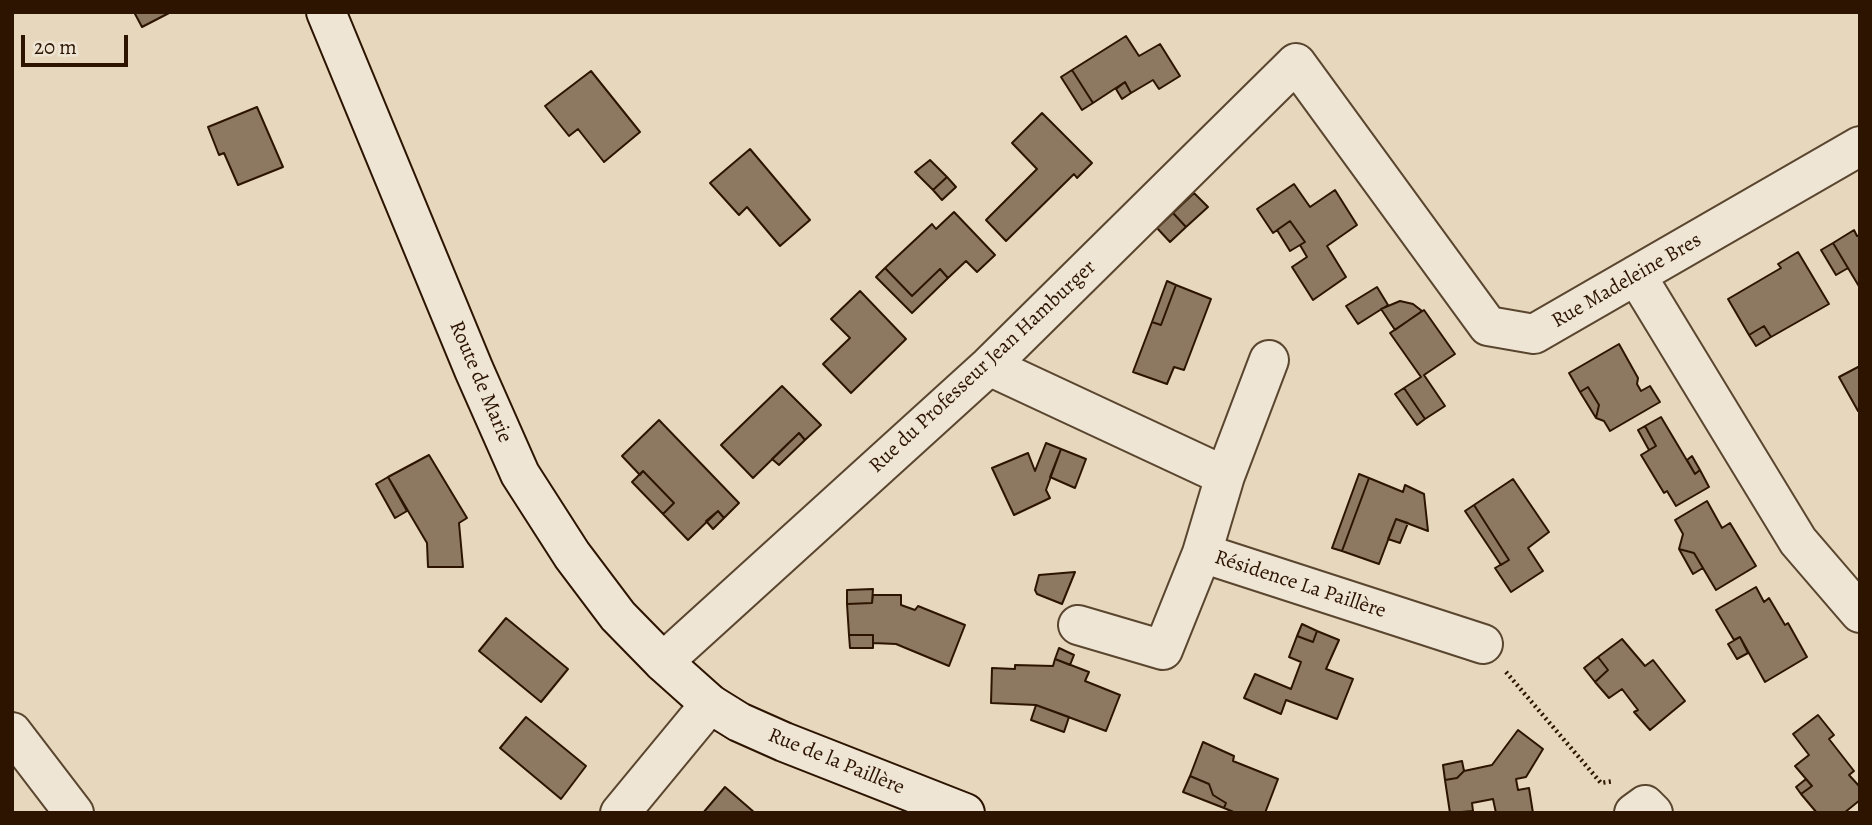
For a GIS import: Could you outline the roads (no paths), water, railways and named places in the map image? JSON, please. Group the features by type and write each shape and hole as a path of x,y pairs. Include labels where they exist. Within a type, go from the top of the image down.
{"street":[{"name":"Route de Marie","path":"326,12 474,370 520,474 572,555 618,616 663,662 710,704"},
{"name":"Rue du Professeur Jean Hamburger","path":"663,662 989,366 1296,63"},
{"name":"Rue Madeleine Bres","path":"1296,63 1488,326 1534,334 1860,146"},
{"path":"1636,275 1798,541 1860,613"},
{"name":"Résidence La Paillère","path":"1269,360 1225,476 1202,553 1483,645"},
{"path":"989,366 1225,476"},
{"path":"1078,625 1163,650 1202,553"},
{"path":"620,813 710,704"},
{"name":"Rue de la Paillère","path":"710,704 739,722 784,742 965,813"},
{"path":"12,732 74,813"}]}
